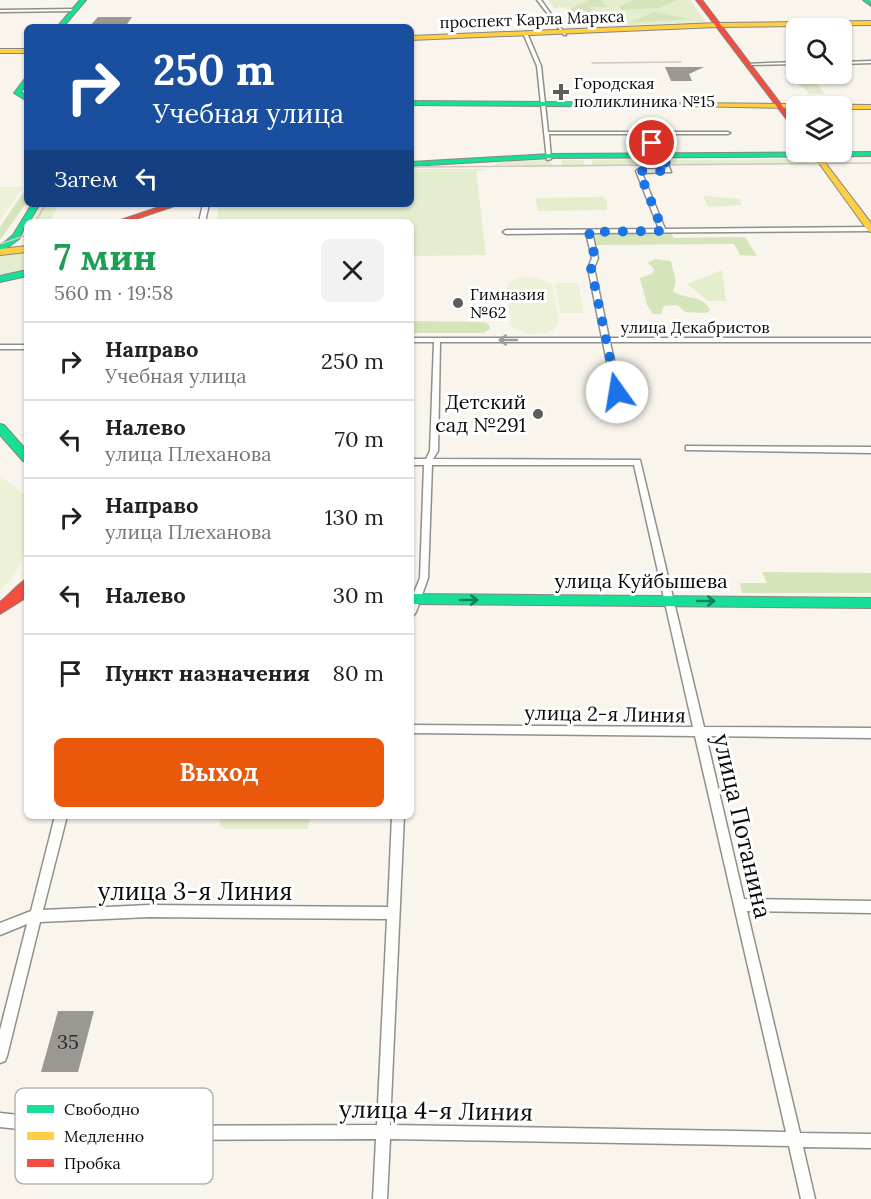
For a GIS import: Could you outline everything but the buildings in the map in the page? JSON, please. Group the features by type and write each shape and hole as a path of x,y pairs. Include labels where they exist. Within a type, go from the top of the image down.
{"main road":[{"path":"699,0 786,114"},
{"path":"866,0 871,4"},
{"path":"63,24 79,5"},
{"name":"проспект Карла Маркса","path":"414,40 718,26 871,24"},
{"path":"0,50 24,50"},
{"path":"24,82 17,93 24,97"},
{"path":"414,104 871,106"},
{"path":"414,166 550,158 786,155"},
{"path":"852,156 871,156"},
{"path":"821,162 871,229"},
{"path":"118,219 155,207"},
{"path":"128,219 166,207"},
{"path":"0,251 22,245"},
{"path":"0,279 21,275"},
{"path":"0,288 21,275"},
{"path":"0,428 24,455"},
{"path":"0,609 24,592"},
{"name":"улица Куйбышева","path":"414,604 669,601 871,603"}],"street":[{"path":"539,0 564,33"},
{"path":"0,11 79,5"},
{"path":"526,34 539,66 550,158"},
{"path":"852,63 871,62"},
{"path":"748,64 786,63"},
{"path":"648,132 669,171 639,171 663,231"},
{"path":"547,133 728,133"},
{"path":"506,232 871,229"},
{"path":"589,232 595,258 591,268 617,392"},
{"name":"улица Декабристов","path":"414,340 871,340"},
{"path":"414,602 424,578 428,462 434,451 436,340"},
{"path":"0,347 24,347"},
{"path":"688,448 871,450"},
{"path":"414,462 428,462"},
{"name":"улица Потанина","path":"428,462 637,462 808,1199"},
{"name":"улица 2-я Линия","path":"414,729 699,734 871,733"},
{"path":"0,1056 60,819"},
{"path":"380,1199 398,819"},
{"path":"739,905 871,908"},
{"name":"улица 3-я Линия","path":"0,929 34,916 149,911 393,913"},
{"name":"улица 4-я Линия","path":"0,1120 15,1122"},
{"name":"улица 4-я Линия","path":"213,1133 382,1132 871,1141"}],"green space":[{"path":"548,0 690,0 706,22 565,28 558,20 574,19 565,7 554,8"},
{"path":"590,0 601,0 607,7 590,7 596,16 570,25 566,20 573,14 568,10"},
{"path":"632,0 678,0 659,8 622,10 619,7"},
{"path":"654,12 692,19 629,23"},
{"path":"798,84 817,84 825,94 810,94"},
{"path":"655,159 661,165 563,167 561,160 583,160 585,165 592,165 592,160"},
{"path":"786,159 786,162 807,162 809,164 670,165 666,162 671,160"},
{"path":"550,160 553,166 493,167 498,162"},
{"path":"414,169 487,169 476,171 486,255 414,256 414,219 218,219 218,207 414,207"},
{"path":"0,187 24,187 0,220"},
{"path":"24,191 24,206 0,240 0,227"},
{"path":"703,196 739,199 742,205 708,207"},
{"path":"602,197 607,200 607,210 538,211 535,198"},
{"path":"40,207 58,207 52,219 34,219"},
{"path":"590,232 670,232 674,238 745,237 757,256 740,255 734,244 593,245"},
{"path":"24,254 24,269 14,274 0,275 0,256"},
{"path":"655,259 671,261 676,282 673,291 698,299 710,310 706,313 685,312 677,305 664,306 661,314 653,314 647,305 640,278 652,274 654,269 648,263"},
{"path":"722,270 726,301 708,301 687,284"},
{"path":"520,277 538,278 552,284 559,321 553,331 532,334 521,332 511,326 506,289 508,284"},
{"path":"555,283 578,283 584,313 560,313"},
{"path":"414,321 485,322 490,329 483,333 414,333"},
{"path":"0,476 24,494 24,554 18,569 0,590"},
{"path":"762,572 871,573 871,593 742,593 740,583 767,583"},
{"path":"220,819 310,819 308,829 227,829 220,826"}],"tram line":[{"path":"414,167 871,163"},
{"path":"37,219 44,207"},
{"path":"0,244 24,236"}],"railway":[{"path":"592,63 681,62"}],"traffic: fast":[{"path":"63,24 83,0"},
{"path":"866,0 871,4"},
{"path":"24,82 17,93 24,97"},
{"path":"414,103 683,105"},
{"path":"414,164 551,156 871,154"},
{"path":"27,219 34,207"},
{"path":"0,250 16,237 24,224"},
{"path":"0,279 24,274"},
{"path":"0,428 24,455"},
{"path":"414,599 871,603"}],"traffic: slow":[{"path":"414,38 717,25 871,23"},
{"path":"0,51 24,51"},
{"path":"683,105 871,107"},
{"path":"821,162 871,229"},
{"path":"0,252 24,249"}],"traffic: jam":[{"path":"699,0 786,115"},
{"path":"128,219 166,207"},
{"path":"0,609 19,595 24,588"}],"place":[{"name":"Городская поликлиника №15","path":"561,92"},
{"name":"Гимназия №62","path":"458,303"},
{"name":"Детский сад №291","path":"538,414"}],"route":[{"path":"617,392 591,268 592,260 595,258 589,232 663,231 639,171 669,171 663,156 656,156 652,143"}]}
